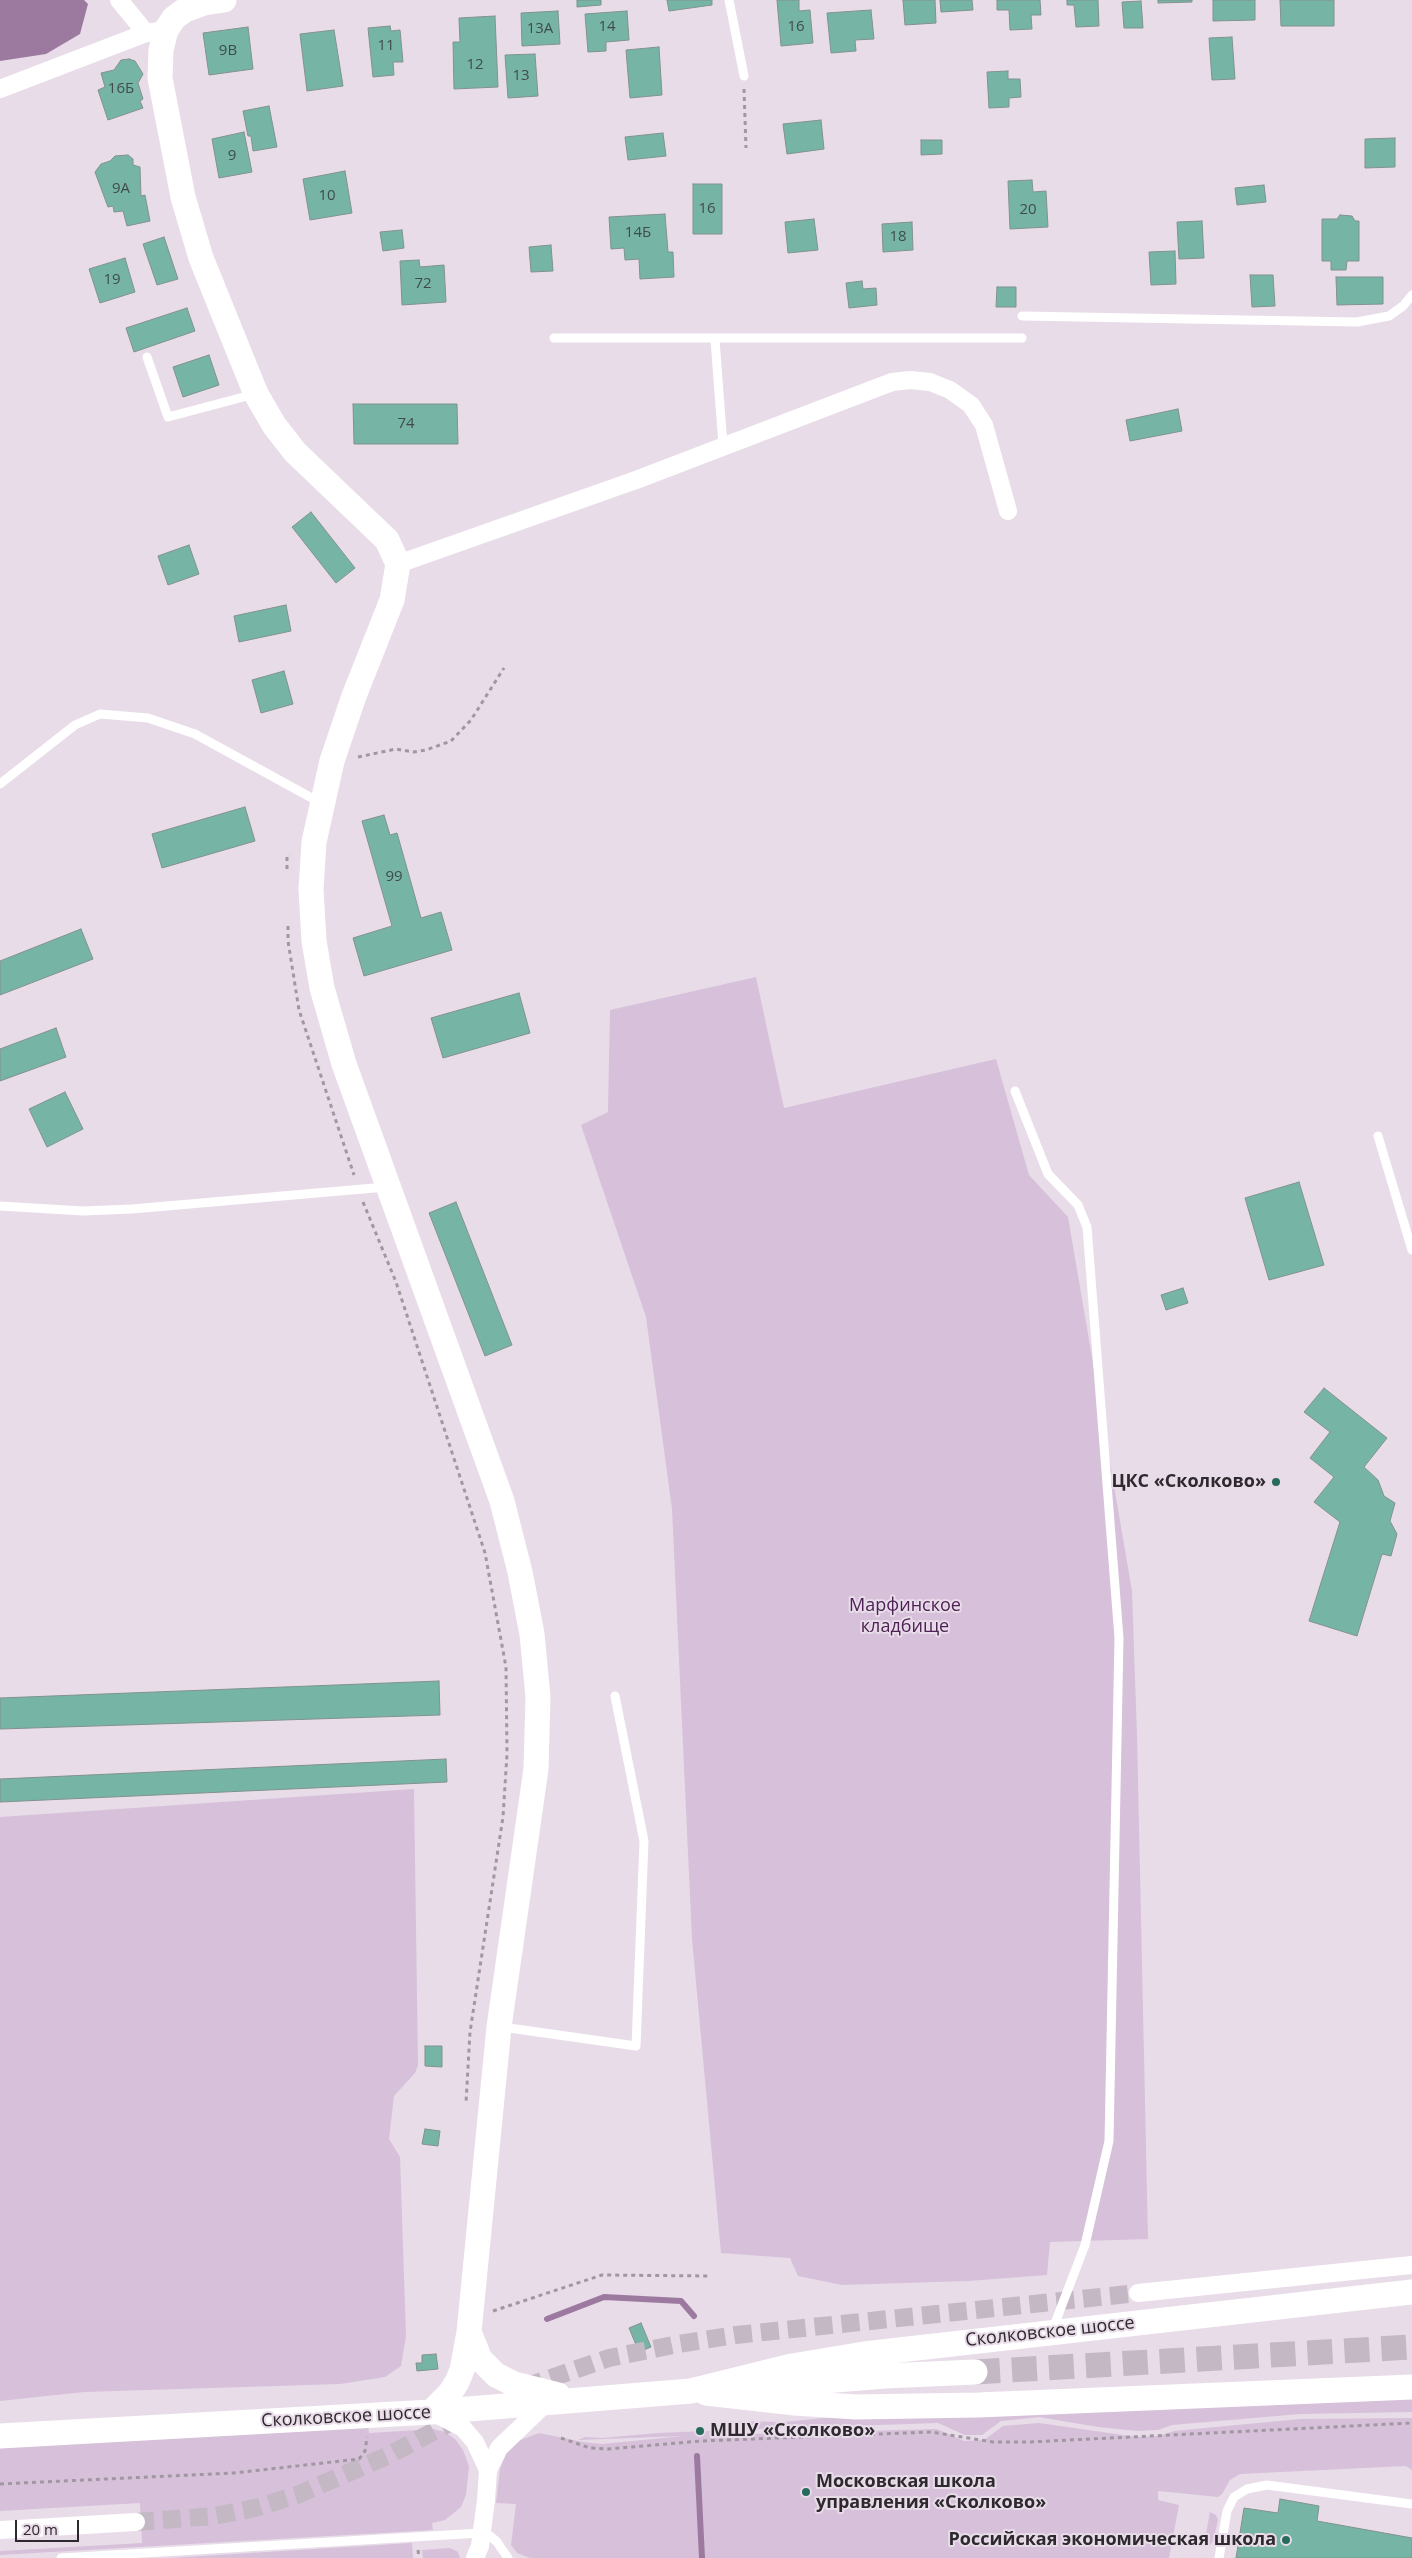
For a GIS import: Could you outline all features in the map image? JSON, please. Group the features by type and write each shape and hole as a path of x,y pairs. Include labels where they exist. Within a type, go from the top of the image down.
{"street":[{"path":"119,0 156,32 161,50 160,78 183,197 201,258 256,394 274,425 295,452 386,540 398,564 392,600 354,696 332,761 321,803 314,842 311,889 314,941 322,988 344,1064 502,1501 520,1572 532,1634 538,1697 536,1769 499,2027 469,2332 462,2370 457,2382 450,2393 431,2412 463,2428 475,2442 488,2470"},
{"path":"0,89 156,32 185,10 204,3 224,0"},
{"path":"398,564 636,480 723,445 892,382 910,380 930,382 950,390 971,405 984,425 1008,511"},
{"path":"1138,2293 1412,2265"},
{"name":"Сколковское шоссе","path":"0,2436 431,2412 691,2391 792,2366 864,2354 1052,2331 1412,2292"},
{"path":"469,2332 480,2359 496,2375 514,2384 580,2400"},
{"path":"691,2391 885,2376 975,2372"},
{"name":"Сколковское шоссе","path":"691,2391 795,2403 856,2406 978,2405 1412,2387"},
{"path":"481,2549 488,2470 499,2448 546,2403"},
{"path":"0,2530 136,2522"}],"lane":[{"path":"729,0 744,76"},
{"path":"1022,316 1357,322 1389,316 1403,306 1412,295"},
{"path":"554,338 715,340 1022,338"},
{"path":"715,340 723,445"},
{"path":"147,357 168,416 256,394"},
{"path":"0,784 75,725 100,714 148,718 195,734 321,803"},
{"path":"1015,1091 1048,1174 1078,1205 1087,1227 1119,1629 1109,2141 1085,2245 1052,2331"},
{"path":"1378,1136 1412,1250"},
{"path":"0,1206 83,1211 132,1210 389,1186"},
{"path":"499,2027 636,2046 644,1841 615,1696"},
{"path":"1219,2558 1227,2510 1234,2497 1247,2489 1267,2485 1412,2504"},
{"path":"61,2558 481,2549 490,2536 497,2542 508,2558"}],"path":[{"path":"744,76 746,148"},
{"path":"355,757 396,749 413,752 426,750 451,741 471,720 504,668"},
{"path":"287,875 287,856 293,854"},
{"path":"288,922 288,941 299,1010 359,1189 396,1282 485,1553 506,1667 507,1754 504,1817 470,2032 466,2107"},
{"path":"492,2311 602,2275 711,2276"},
{"path":"561,2438 590,2448 608,2449 701,2441 931,2432 993,2442 1030,2442 1412,2423"},
{"path":"0,2484 234,2473 358,2459 365,2450 368,2432"}],"green space":[{"name":"Марфинское кладбище","path":"756,977 784,1108 996,1059 1029,1175 1068,1217 1132,1591 1148,2239 1050,2242 1047,2275 968,2281 842,2285 798,2276 790,2258 721,2253 692,1939 672,1509 646,1317 581,1125 608,1112 610,1010"},
{"path":"414,1789 418,2065 415,2073 394,2096 389,2139 400,2157 406,2336 401,2366 385,2377 340,2384 84,2392 0,2401 0,1817"},
{"path":"1412,2398 1412,2412 1300,2414 1172,2425 1158,2430 1137,2431 1098,2427 1039,2417 1001,2421 982,2435 965,2435 938,2423 729,2430 729,2421 784,2422 855,2415"},
{"path":"1412,2418 1412,2470 1406,2466 1240,2474 1230,2480 1222,2494 1218,2497 1158,2491 1158,2500 1179,2505 1169,2558 530,2558 517,2553 511,2545 516,2504 496,2503 500,2469 506,2454 518,2441 539,2433 583,2442 602,2444 683,2436 578,2440 585,2437 602,2438 729,2430 729,2434 713,2435 937,2429 964,2441 984,2440 1003,2426 1039,2423 1137,2437 1159,2436 1174,2431 1300,2419"},
{"path":"368,2426 369,2433 433,2429 445,2432 455,2439 463,2450 469,2466 466,2495 461,2507 445,2520 432,2523 433,2530 0,2555 0,2551 142,2543 140,2503 0,2511 0,2448"},
{"path":"1210,2512 1216,2515 1218,2520 1213,2541 1210,2545 1204,2545"},
{"path":"412,2543 413,2558 169,2558"},
{"path":"450,2548 458,2552 460,2558 423,2558 422,2550"}],"shaded area":[{"path":"0,0 84,0 88,4 80,34 46,54 0,61"}],"building":[{"path":"577,0 601,0 601,5 577,7"},
{"path":"667,0 712,0 712,5 669,11"},
{"path":"777,0 799,0 799,11 810,10 813,43 781,46"},
{"path":"903,0 935,0 936,23 905,25"},
{"path":"940,0 972,0 973,10 941,12"},
{"path":"997,0 1040,0 1041,15 1031,15 1032,29 1010,30 1009,10 997,10"},
{"path":"1067,0 1098,0 1099,26 1076,27 1074,5 1067,5"},
{"path":"1158,0 1192,0 1192,2 1158,3"},
{"path":"1213,0 1255,0 1255,20 1213,21"},
{"path":"1280,0 1334,0 1334,26 1281,26"},
{"path":"1141,1 1143,28 1124,28 1122,2"},
{"path":"871,10 874,39 855,40 856,51 831,53 827,13"},
{"path":"558,11 560,44 522,46 521,13"},
{"path":"627,11 629,40 606,42 606,51 588,52 585,14"},
{"path":"495,16 498,87 454,89 453,42 460,42 459,18"},
{"path":"390,26 391,31 400,30 403,62 393,62 394,75 373,77 368,28"},
{"path":"248,27 253,69 209,75 203,33"},
{"path":"334,30 343,86 307,91 300,34"},
{"path":"1232,37 1235,79 1212,80 1209,38"},
{"path":"659,47 662,95 630,98 626,50"},
{"path":"535,54 538,96 508,98 505,55"},
{"path":"129,59 135,61 143,74 138,83 143,99 140,101 143,108 108,120 98,90 105,87 101,73 114,70 121,60"},
{"path":"1008,71 1008,79 1020,79 1021,97 1009,98 1009,107 989,108 987,72"},
{"path":"269,106 277,147 253,151 251,136 248,136 243,111"},
{"path":"821,120 824,149 787,154 783,124"},
{"path":"244,132 252,172 219,178 212,139"},
{"path":"663,133 666,156 628,160 625,137"},
{"path":"1395,138 1395,167 1365,168 1365,139"},
{"path":"921,140 942,140 942,154 921,155"},
{"path":"128,155 133,159 133,165 140,167 141,196 145,195 150,221 127,226 123,211 114,212 113,206 108,207 95,172 101,164 110,161 115,156"},
{"path":"345,171 352,213 310,220 303,179"},
{"path":"1032,180 1033,192 1046,191 1048,227 1010,229 1008,181"},
{"path":"693,184 722,184 722,234 693,234"},
{"path":"1264,185 1266,202 1237,205 1235,188"},
{"path":"665,214 668,252 673,252 674,277 640,279 639,259 625,260 624,248 611,249 609,217"},
{"path":"1340,215 1352,216 1355,221 1359,221 1359,261 1347,261 1346,270 1331,270 1331,261 1322,261 1322,219 1337,219"},
{"path":"814,219 818,250 788,253 785,222"},
{"path":"1202,221 1204,258 1179,259 1177,222"},
{"path":"912,222 913,250 883,252 882,224"},
{"path":"402,230 404,248 383,251 380,232"},
{"path":"164,237 178,279 157,285 143,244"},
{"path":"551,245 553,271 531,272 529,247"},
{"path":"1175,251 1176,284 1151,285 1149,252"},
{"path":"125,258 135,292 100,303 89,269"},
{"path":"419,260 420,267 444,265 446,302 402,305 400,261"},
{"path":"1250,275 1273,275 1275,306 1252,307"},
{"path":"1336,277 1383,277 1383,304 1337,305"},
{"path":"862,281 863,289 876,288 877,305 849,308 846,283"},
{"path":"997,287 1016,287 1016,307 996,307"},
{"path":"187,308 195,331 134,352 126,328"},
{"path":"209,355 219,385 183,397 173,367"},
{"path":"353,404 457,404 458,444 354,444"},
{"path":"1178,409 1182,431 1130,441 1126,420"},
{"path":"311,512 355,568 336,583 292,527"},
{"path":"189,545 199,574 168,585 158,556"},
{"path":"286,605 291,631 239,642 234,616"},
{"path":"284,671 293,704 261,713 252,680"},
{"path":"245,807 255,841 162,868 152,834"},
{"path":"384,815 390,835 397,833 421,918 441,912 452,950 364,976 353,938 392,926 362,821"},
{"path":"81,929 93,959 0,995 0,961"},
{"path":"519,993 530,1033 443,1058 431,1018"},
{"path":"56,1028 66,1057 0,1081 0,1049"},
{"path":"65,1092 83,1129 47,1147 29,1109"},
{"path":"1299,1182 1324,1265 1269,1280 1245,1198"},
{"path":"456,1202 512,1345 485,1356 429,1213"},
{"path":"1183,1288 1188,1303 1166,1310 1161,1295"},
{"path":"1324,1388 1387,1438 1364,1467 1378,1480 1384,1496 1395,1503 1390,1521 1397,1534 1391,1556 1382,1554 1357,1636 1309,1621 1340,1522 1314,1502 1334,1477 1310,1458 1330,1432 1304,1412"},
{"path":"439,1681 440,1715 0,1729 0,1698"},
{"path":"446,1759 447,1782 0,1802 0,1779"},
{"path":"425,2046 442,2046 442,2067 425,2066"},
{"path":"425,2129 440,2131 438,2146 422,2144"},
{"path":"641,2323 651,2347 639,2352 629,2328"},
{"path":"436,2354 438,2369 417,2371 416,2363 422,2363 422,2355"},
{"path":"1280,2499 1319,2506 1317,2521 1412,2538 1412,2558 1236,2558 1244,2508 1278,2513"}],"waterway":[{"path":"547,2319 604,2297 681,2301 694,2316"},
{"path":"697,2456 702,2558"}],"tunnel":[{"path":"525,2387 609,2358 736,2335 1138,2293"},
{"path":"975,2372 1412,2347"},
{"path":"136,2522 214,2516 255,2508 297,2495 387,2456 463,2416"}],"place":[{"name":"ЦКС «Сколково»","path":"1276,1482"},
{"name":"МШУ «Сколково»","path":"700,2431"},
{"name":"Московская школа управления «Сколково»","path":"806,2492"},
{"name":"Российская экономическая школа","path":"1286,2540"}]}
